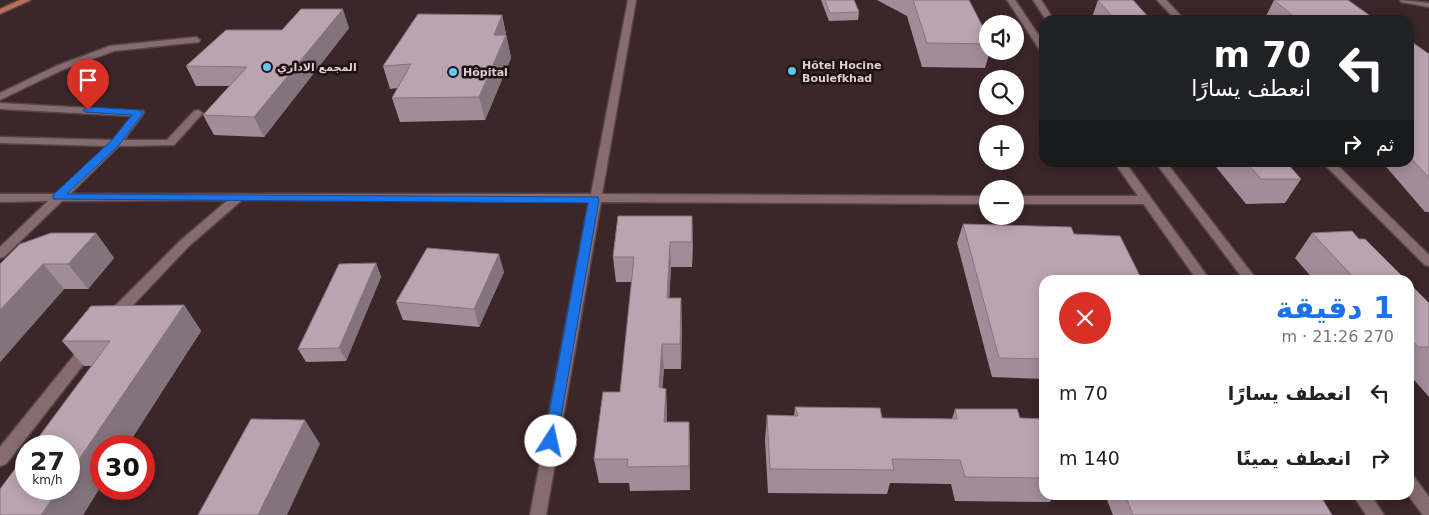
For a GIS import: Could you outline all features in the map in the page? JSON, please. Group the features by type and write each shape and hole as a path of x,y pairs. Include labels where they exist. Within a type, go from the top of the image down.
{"main road":[{"path":"0,12 28,0"}],"street":[{"path":"538,515 632,0"},
{"path":"1012,0 1039,42"},
{"path":"1037,0 1047,15"},
{"path":"1161,0 1176,15"},
{"path":"1404,0 1429,5"},
{"path":"0,97 59,68 113,48 196,40"},
{"path":"0,106 139,113 116,142 0,254"},
{"path":"0,140 170,143 198,113"},
{"path":"1123,167 1200,275"},
{"path":"1164,167 1247,275"},
{"path":"1332,167 1429,262"},
{"path":"0,459 121,306 166,262 239,196"},
{"path":"0,198 239,196 594,200 979,200"},
{"path":"1024,200 1145,200"},
{"path":"1414,490 1429,510"},
{"path":"1365,500 1376,515"}],"building":[{"path":"825,0 854,0 859,12 830,13"},
{"path":"913,0 969,0 979,19 979,44 927,43"},
{"path":"1098,0 1133,0 1146,15 1111,15"},
{"path":"1274,0 1348,0 1369,15 1292,15"},
{"path":"301,9 343,9 254,117 203,115 247,67 186,66 226,30 282,30"},
{"name":"Hôpital","path":"418,14 502,15 494,35 506,35 479,97 392,98 411,64 383,66"},
{"path":"1414,44 1429,54 1429,178 1414,162"},
{"path":"1250,167 1290,167 1301,179 1261,179"},
{"path":"618,216 692,216 692,242 670,242 667,298 681,298 680,344 662,344 659,387 666,389 664,422 689,422 689,466 627,467 628,459 594,459 603,392 620,392 634,257 613,257"},
{"path":"963,224 1071,227 1074,234 1120,236 1140,275 1039,275 1039,359 999,358"},
{"path":"1352,231 1359,239 1365,239 1401,275 1351,275 1312,233"},
{"path":"51,233 96,233 68,264 43,264 0,310 0,264 20,244"},
{"path":"427,248 499,254 474,309 396,302"},
{"path":"376,263 339,348 298,349 339,264"},
{"path":"1414,288 1429,303 1429,347 1418,347 1414,343"},
{"path":"184,305 96,435 90,435 90,443 80,458 80,435 40,435 110,341 62,341 91,306"},
{"path":"795,407 880,408 882,418 957,419 955,409 1017,409 1020,418 1039,419 1039,478 965,477 960,460 892,459 894,470 770,469 767,415 798,416"},
{"path":"251,419 305,420 258,515 198,515"},
{"path":"15,469 15,500 51,500 41,515 0,515 0,489"},
{"path":"1127,500 1323,500 1332,515 1133,515"}],"place":[{"name":"المجمع الاداري","path":"267,67"},
{"name":"Hôtel Hocine Boulefkhad","path":"792,71"},
{"name":"Hôpital","path":"453,72"}],"route":[{"path":"88,110 139,113 116,142 57,197 239,196 594,200 551,441"}]}
